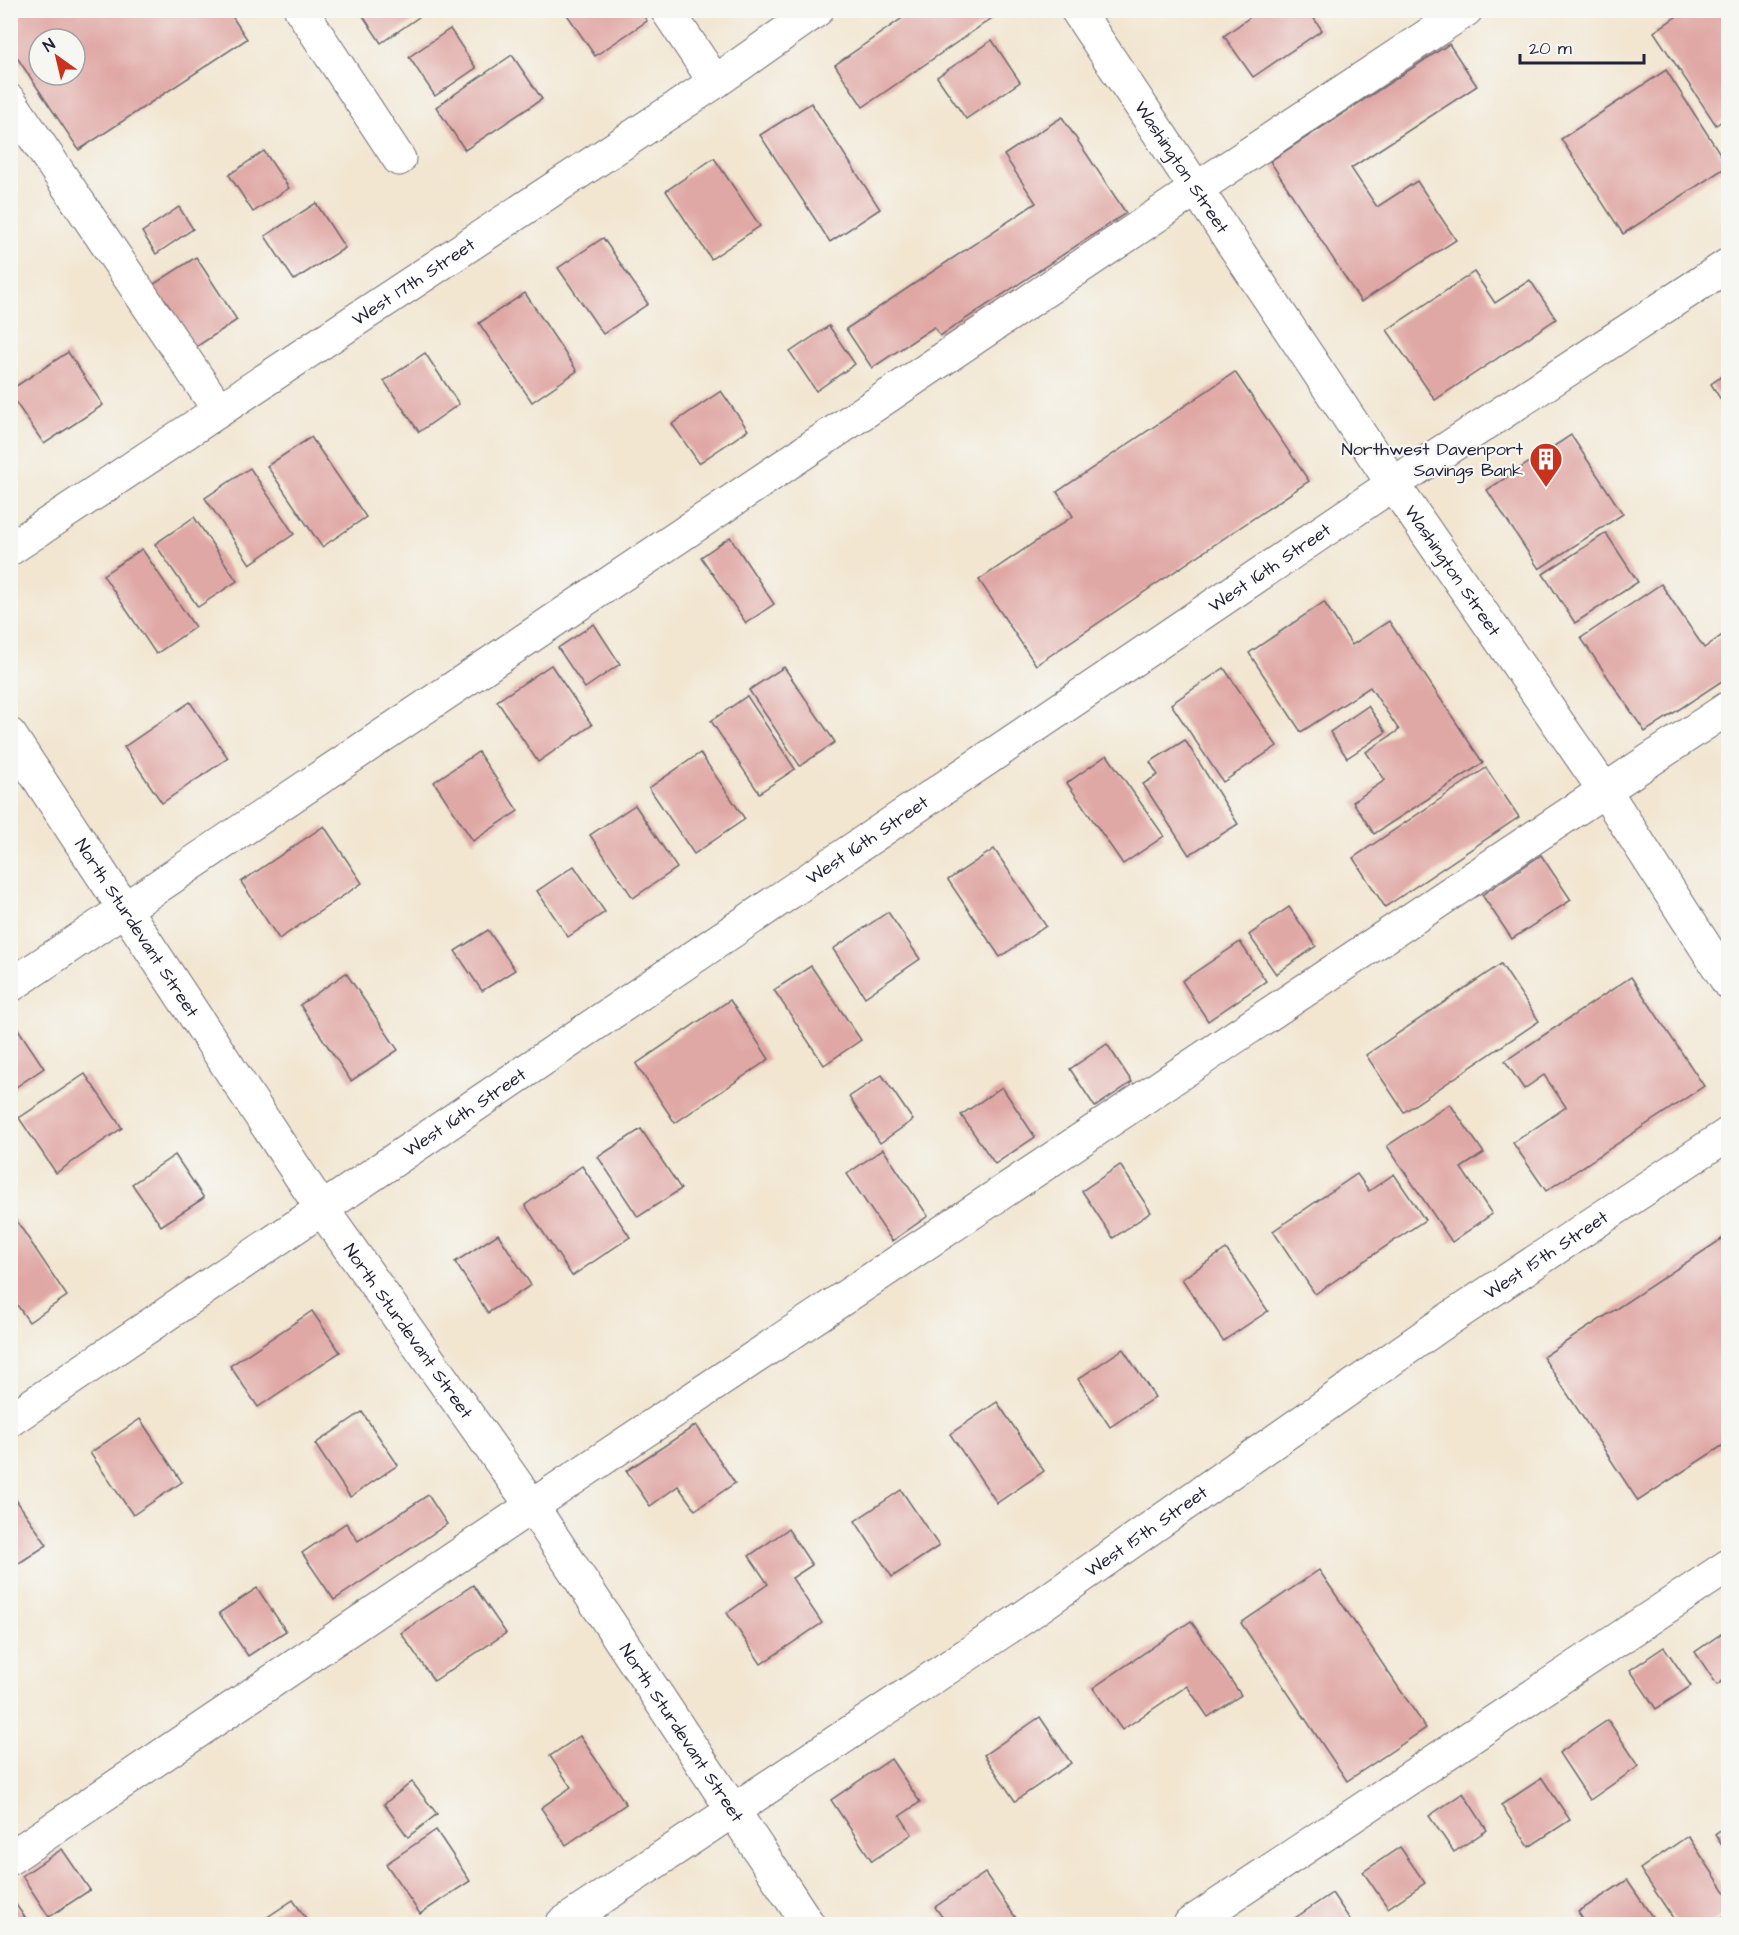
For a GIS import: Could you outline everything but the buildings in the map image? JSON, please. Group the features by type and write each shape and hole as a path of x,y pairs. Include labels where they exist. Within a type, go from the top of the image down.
{"street":[{"path":"302,10 399,159"},
{"path":"667,10 715,82"},
{"name":"West 17th Street","path":"10,549 715,82 817,10"},
{"name":"Washington Street","path":"1077,10 1393,484 1605,791 1728,982"},
{"path":"10,986 1466,10"},
{"path":"10,101 219,410"},
{"name":"West 16th Street","path":"10,1420 1393,484 1728,265"},
{"path":"10,1857 1728,708"},
{"name":"North Sturdevant Street","path":"10,735 322,1209 532,1506 808,1924"},
{"name":"West 15th Street","path":"562,1924 1024,1617 1446,1321 1728,1134"},
{"path":"1190,1924 1728,1566"}],"place":[{"name":"Northwest Davenport Savings Bank","path":"1546,488"}]}
